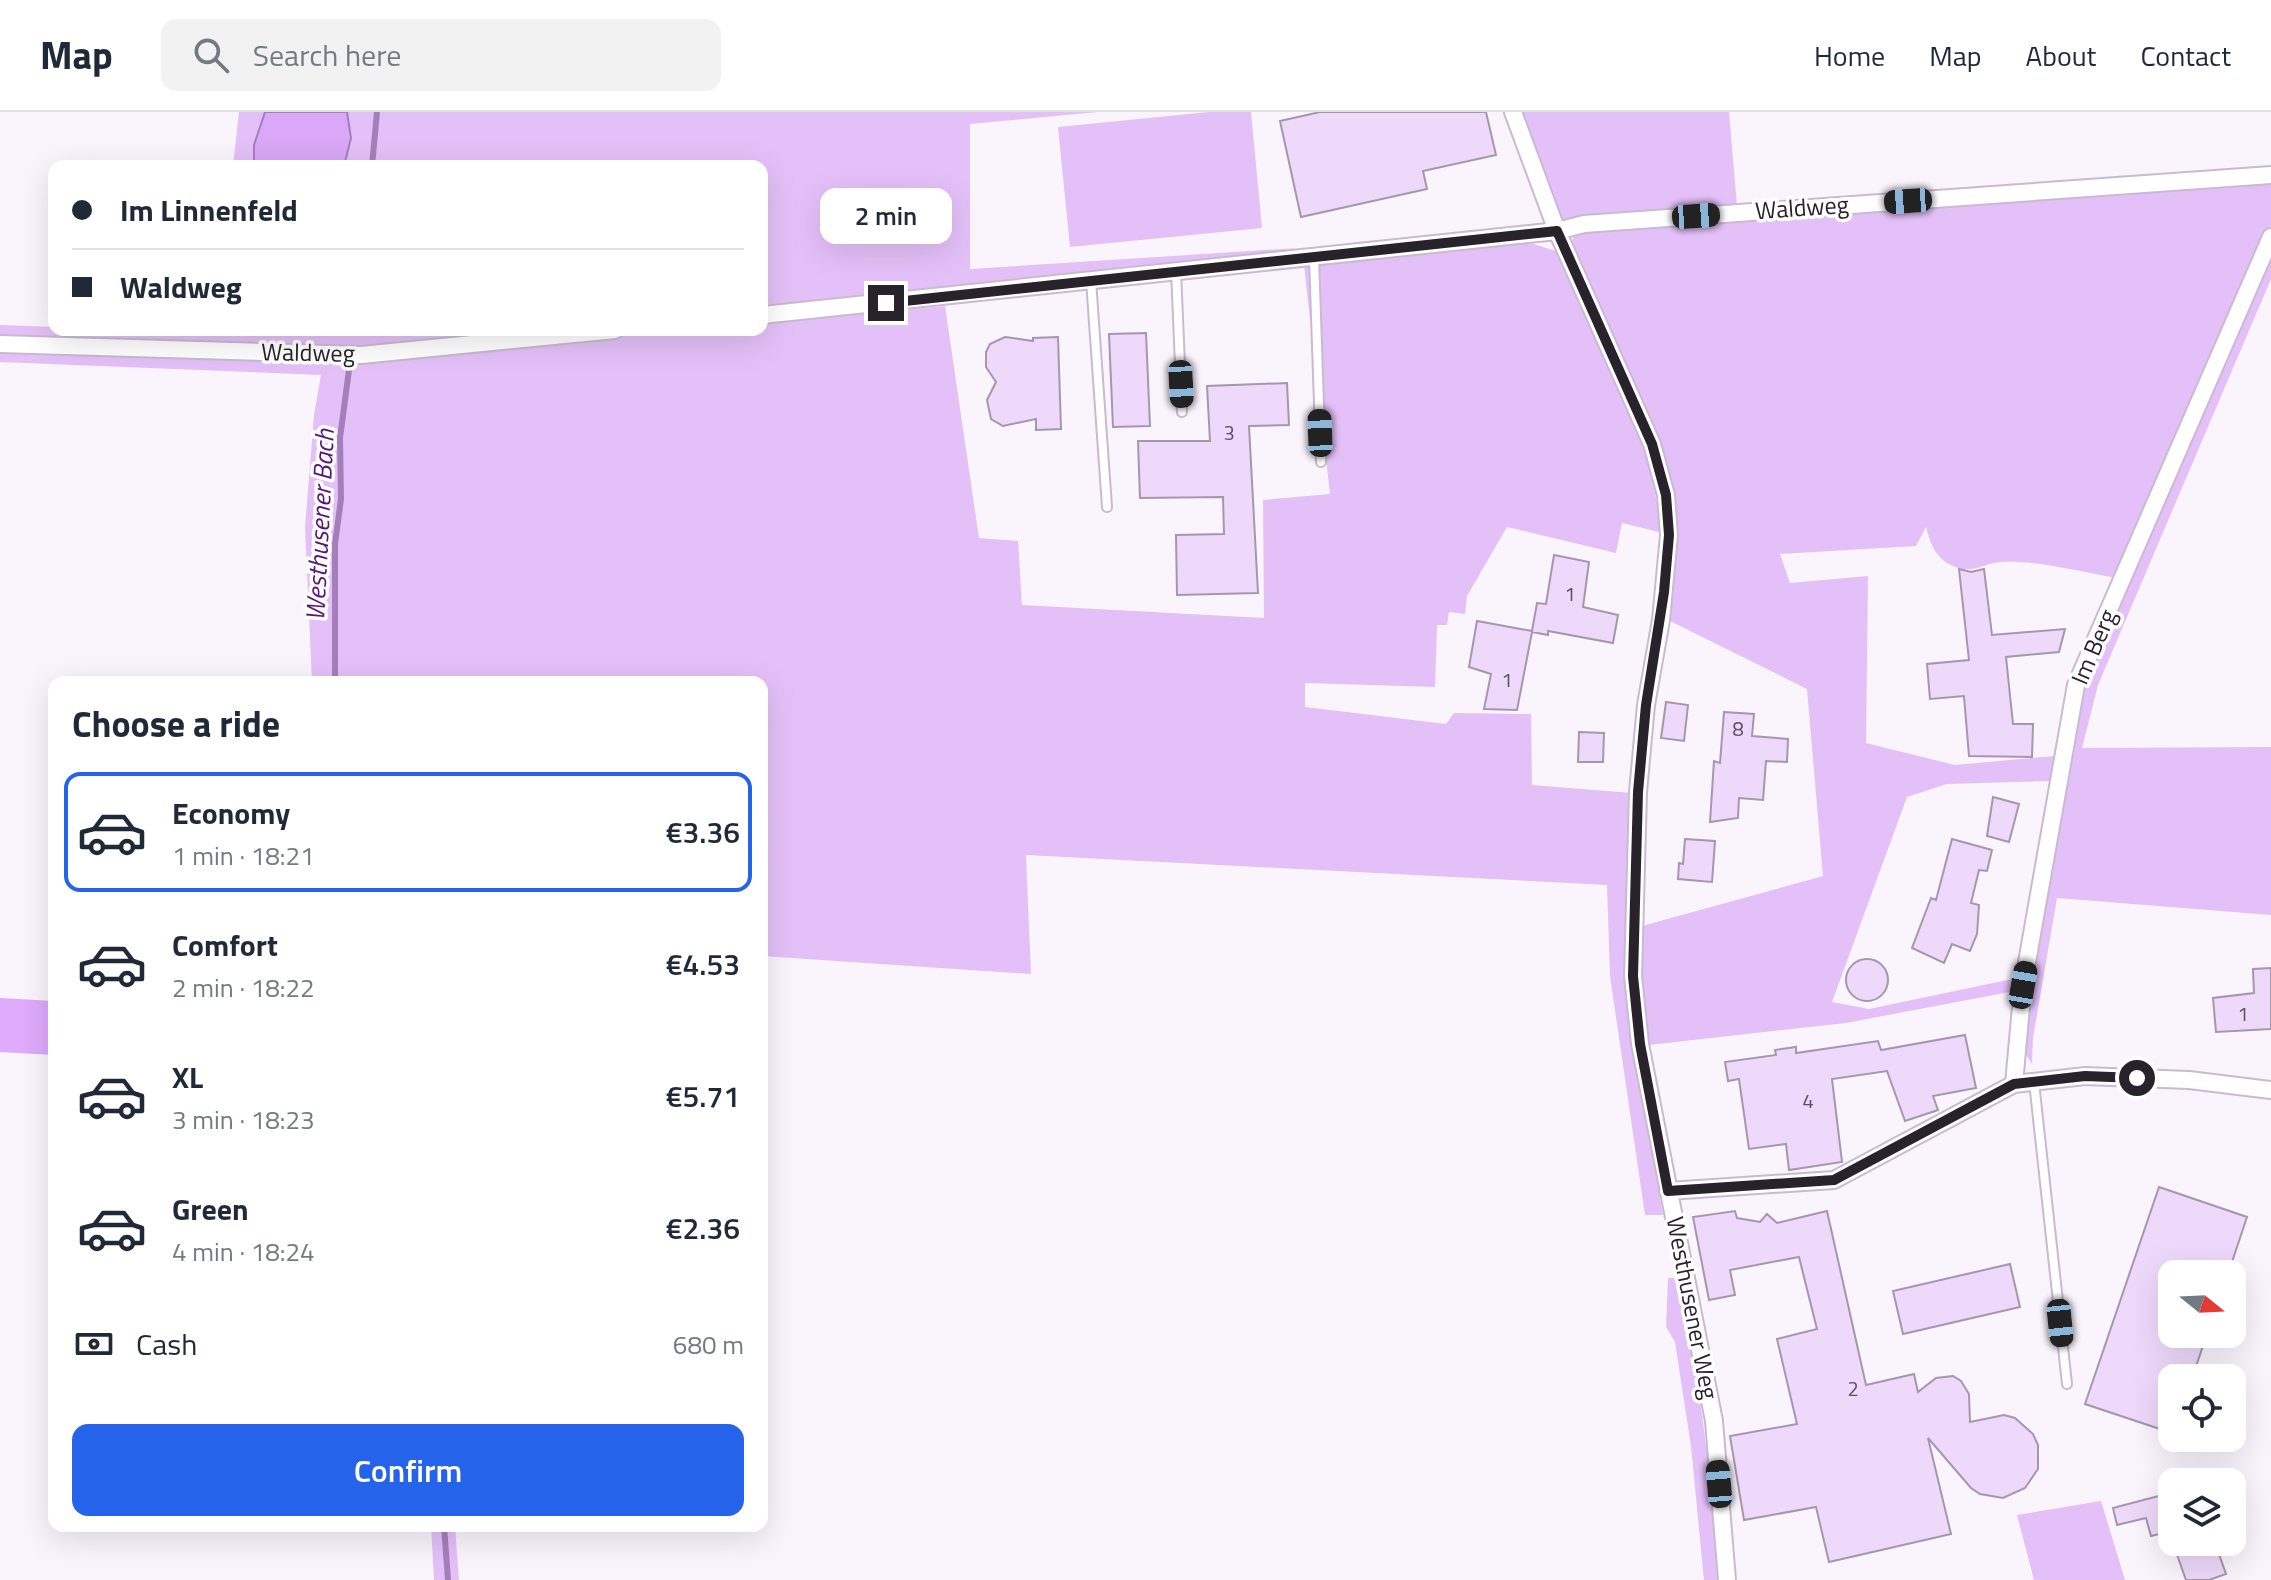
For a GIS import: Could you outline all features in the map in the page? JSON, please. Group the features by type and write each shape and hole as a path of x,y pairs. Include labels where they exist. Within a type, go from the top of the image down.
{"street":[{"name":"Westhusener Weg","path":"1513,112 1557,231 1652,444 1666,495 1669,535 1664,592 1646,705 1638,792 1633,976 1640,1044 1714,1421 1727,1580"},
{"name":"Waldweg","path":"768,314 1314,258 1557,231 1584,224 2271,175"},
{"name":"Im Berg","path":"2014,1084 2023,985 2076,685 2271,237"},
{"name":"Waldweg","path":"0,344 361,355 554,336"},
{"path":"1668,1191 1834,1180 2014,1084 2085,1076 2189,1080 2271,1090"}],"lane":[{"path":"1314,258 1321,462"},
{"path":"1176,271 1182,412"},
{"path":"1091,280 1107,507"},
{"path":"2034,1082 2067,1384"}],"shaded area":[{"path":"239,112 1098,112 970,124 970,269 1297,248 1172,266 768,309 768,160 234,160"},
{"path":"265,112 347,112 351,138 346,160 254,160 254,145"},
{"path":"1209,112 1251,112 1262,228 1070,247 1058,127"},
{"path":"1521,112 1729,112 1737,206 1572,221 1563,219 1556,211"},
{"path":"2271,179 2271,226 2117,578 2015,562 1960,568 1938,555 1926,527 1916,546 1780,554 1790,583 1868,576 1866,743 1955,765 2054,756 2051,781 1947,784 1907,797 1832,1002 1869,1009 2017,978 2015,991 1846,1023 1649,1045 1641,977 1642,926 1823,876 1807,689 1670,621 1676,535 1673,494 1661,445 1572,241 1574,236 1585,230"},
{"path":"1527,242 1559,252 1646,448 1663,533 1622,523 1616,553 1507,527 1467,596 1465,614 1449,612 1447,625 1437,625 1435,687 1305,683 1305,707 1446,724 1454,713 1531,714 1532,785 1632,793 1624,981 1663,1215 1645,1215 1610,976 1607,885 1026,855 1031,974 768,956 768,676 312,676 305,527 314,415 321,375 0,362 0,348 324,362 612,336 768,336 768,322 945,306 979,538 1018,541 1022,605 1264,618 1263,500 1330,494 1304,266"},
{"path":"2271,253 2271,279 2098,685 2082,748 2271,747 2271,915 2057,898 2033,1038 2032,1064 2025,1053 2025,1038 2081,689"},
{"path":"0,325 48,327 48,336 500,336 367,349 0,338"},
{"path":"0,998 48,1001 48,1055 0,1052"},
{"path":"1668,1278 1674,1278 1689,1329 1706,1443 1720,1580 1704,1580 1691,1446 1675,1342 1666,1327"},
{"path":"2101,1501 2125,1580 2034,1580 2017,1515"},
{"path":"431,1532 455,1532 459,1580 434,1580"}],"building":[{"path":"1320,112 1486,112 1496,155 1423,171 1427,189 1301,217 1280,121"},
{"path":"1146,333 1150,426 1113,427 1109,334"},
{"path":"1005,337 1033,341 1033,338 1058,337 1061,429 1036,430 1036,419 1003,426 991,419 987,400 996,382 986,367 986,352 990,344"},
{"path":"1287,383 1289,425 1249,426 1258,593 1177,595 1176,535 1224,534 1223,497 1140,498 1138,441 1210,441 1207,386"},
{"path":"1554,555 1589,562 1583,607 1618,615 1613,643 1548,631 1548,635 1532,632 1517,710 1484,709 1491,674 1469,667 1477,621 1532,631 1537,603 1546,604"},
{"path":"1959,569 1971,572 1984,569 1992,635 2065,629 2059,652 2006,657 2013,724 2033,724 2032,757 1969,756 1964,696 1930,699 1927,664 1969,660"},
{"path":"1666,702 1688,705 1684,741 1661,738"},
{"path":"1724,712 1754,714 1752,736 1788,739 1787,762 1766,761 1763,800 1739,798 1738,818 1710,822 1714,761 1720,763"},
{"path":"1579,732 1604,733 1603,762 1578,762"},
{"path":"1993,797 2019,804 2009,842 1987,836"},
{"path":"1685,839 1715,841 1712,882 1678,879"},
{"path":"1952,839 1992,850 1987,871 1979,870 1971,903 1979,905 1977,934 1970,951 1952,944 1944,963 1912,948 1931,898 1936,900"},
{"path":"1867,959 1882,965 1888,980 1882,995 1867,1001 1852,995 1846,980 1852,965"},
{"path":"2271,968 2271,1029 2216,1032 2213,998 2254,993 2253,969"},
{"path":"1965,1035 1976,1088 1933,1096 1938,1110 1905,1121 1887,1071 1832,1079 1842,1162 1789,1170 1786,1144 1749,1149 1739,1079 1728,1081 1725,1062 1776,1055 1775,1050 1796,1047 1796,1053 1878,1041 1881,1050"},
{"path":"2159,1187 2247,1217 2233,1260 2158,1260 2158,1348 2202,1348 2197,1364 2158,1364 2158,1428 2085,1404"},
{"path":"1735,1211 1737,1218 1760,1222 1767,1214 1777,1223 1827,1211 1866,1385 1914,1374 1918,1392 1936,1378 1953,1376 1961,1381 1969,1394 1970,1422 2004,1415 2015,1418 2033,1434 2038,1445 2038,1469 2025,1488 2003,1498 1980,1494 1971,1488 1928,1438 1951,1534 1829,1562 1816,1507 1744,1520 1730,1436 1797,1424 1777,1339 1817,1329 1799,1257 1730,1270 1735,1295 1709,1300 1693,1217"},
{"path":"2010,1264 2020,1307 1903,1334 1893,1291"},
{"path":"2158,1496 2158,1534 2151,1536 2146,1518 2117,1525 2113,1508"},
{"path":"2177,1556 2220,1556 2226,1574 2209,1580 2186,1580"}],"waterway":[{"name":"Westhusener Bach","path":"373,160 377,112"},
{"name":"Westhusener Bach","path":"335,676 335,544 341,499 340,438 349,370"},
{"name":"Westhusener Bach","path":"444,1532 448,1580"}],"route":[{"path":"886,303 1557,231 1652,444 1666,495 1669,535 1664,592 1646,705 1638,792 1633,976 1640,1044 1668,1191 1834,1180 2014,1084 2085,1076 2137,1078"}]}
